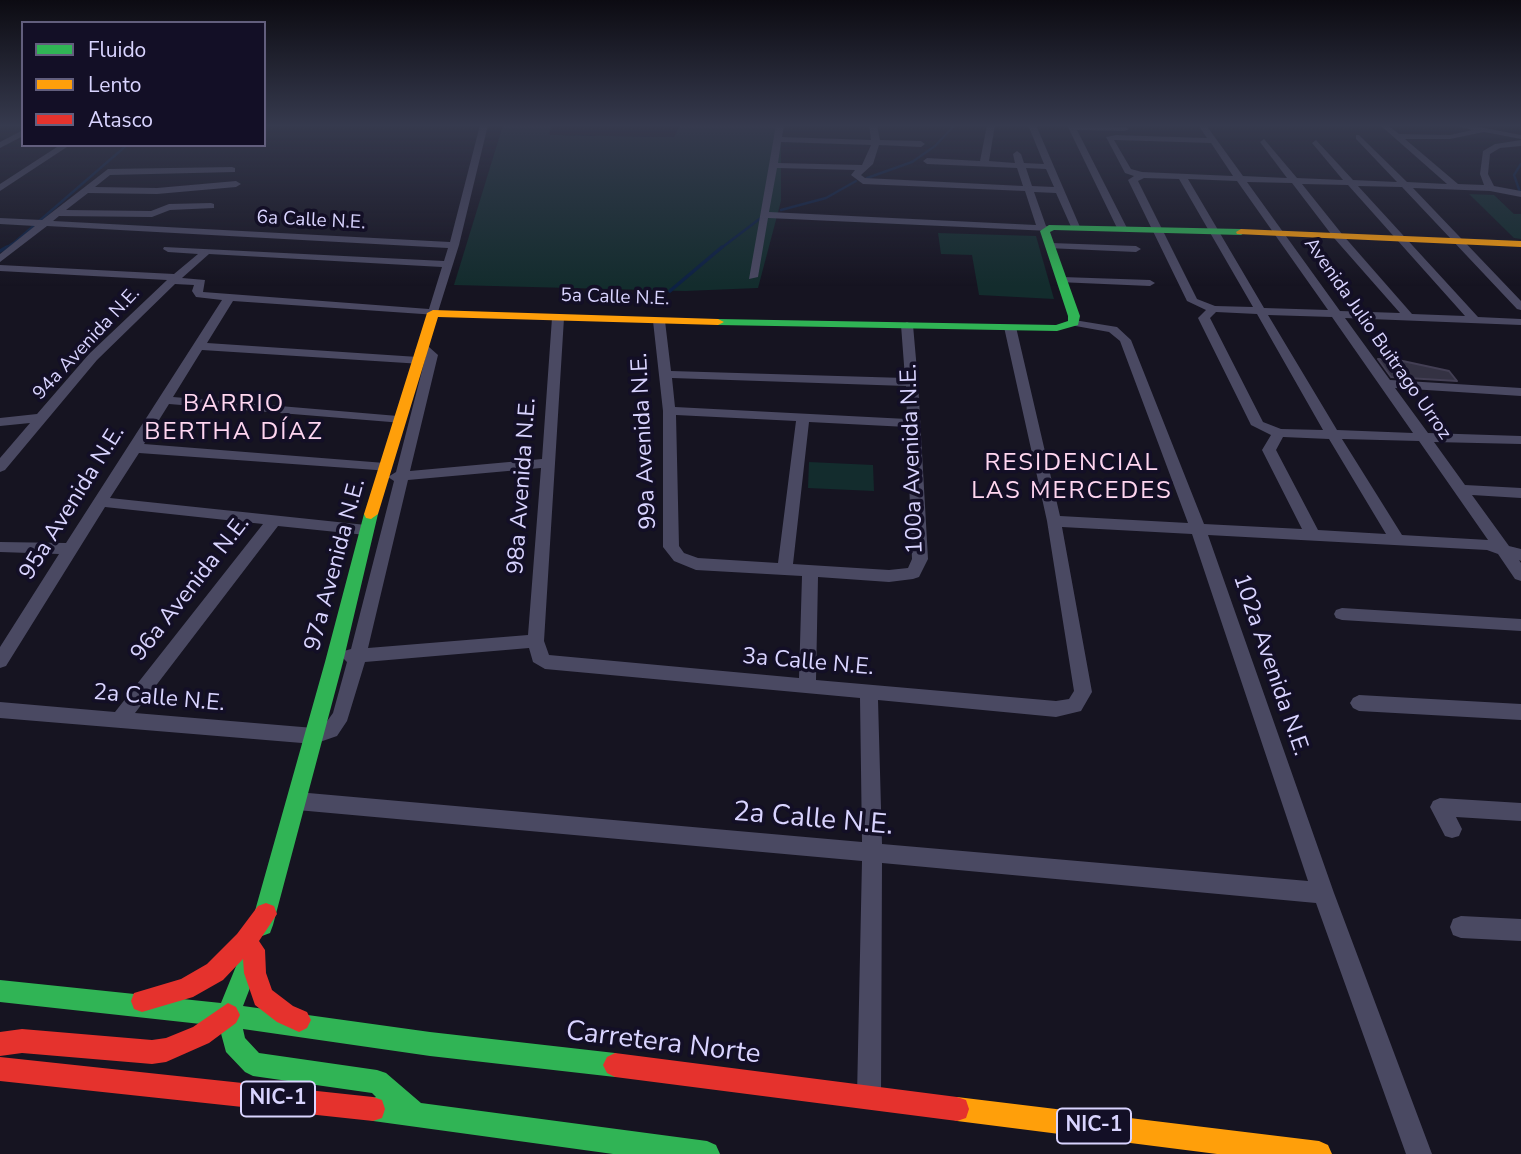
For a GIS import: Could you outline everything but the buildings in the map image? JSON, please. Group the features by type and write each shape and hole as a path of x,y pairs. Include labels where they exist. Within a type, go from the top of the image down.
{"main road":[{"path":"1074,323 1074,316 1044,228 1280,233 1521,244"},
{"name":"5a Calle N.E.","path":"433,313 659,321 1057,328 1074,323"},
{"name":"97a Avenida N.E.","path":"228,1016 266,914 366,530 433,313"},
{"path":"13,1009 120,1005 162,997 200,981 229,960 266,914"},
{"path":"254,950 255,973 263,997 285,1014 331,1030"},
{"name":"Carretera Norte","path":"0,991 228,1016 1319,1154"},
{"path":"0,1044 22,1041 152,1052 184,1044 228,1016 234,1044 253,1064 377,1082 414,1113"},
{"name":"NIC-1","path":"0,1069 414,1113 707,1154"}],"street":[{"path":"0,259 99,179"},
{"name":"97a Avenida N.E.","path":"433,313 471,179"},
{"path":"753,276 771,179"},
{"path":"863,179 870,182 1059,190"},
{"path":"765,215 1044,228 1025,179"},
{"path":"1055,179 1075,227"},
{"path":"1097,179 1122,228"},
{"path":"1135,179 1133,180 1156,229 1193,300 1213,309 1521,322"},
{"path":"1183,179 1397,540"},
{"name":"Avenida Julio Buitrago Urroz","path":"1240,179 1521,575"},
{"path":"1255,179 1490,188 1517,193"},
{"path":"1346,179 1475,320"},
{"path":"1398,179 1521,307"},
{"path":"1446,179 1456,187"},
{"path":"1486,179 1490,188"},
{"path":"1294,181 1409,317"},
{"path":"84,190 158,191 236,184"},
{"path":"57,213 152,214 169,206 211,206"},
{"name":"6a Calle N.E.","path":"0,220 44,225 454,245"},
{"path":"1051,246 1136,249"},
{"path":"168,249 448,264"},
{"name":"94a Avenida N.E.","path":"0,467 93,357 207,251"},
{"path":"0,268 174,279"},
{"name":"5a Calle N.E.","path":"174,279 201,282 198,295 433,313"},
{"path":"1062,280 1150,283"},
{"name":"95a Avenida N.E.","path":"0,661 229,298"},
{"path":"1213,309 1204,318 1258,425 1279,433 1521,440"},
{"name":"98a Avenida N.E.","path":"537,649 546,463 558,318"},
{"name":"99a Avenida N.E.","path":"659,321 669,411 671,547 679,557 696,564 785,570"},
{"name":"102a Avenida N.E.","path":"1074,323 1105,327 1121,334 1198,529 1323,893 1419,1154"},
{"name":"100a Avenida N.E.","path":"810,571 889,576 913,573 920,559 912,382 906,325"},
{"path":"1010,327 1054,521 1487,545 1521,555"},
{"path":"199,346 419,355 429,351 432,355 341,716 331,730 314,736"},
{"path":"663,374 912,382"},
{"path":"1387,384 1521,392"},
{"path":"165,400 398,420"},
{"path":"669,411 912,423"},
{"path":"0,422 41,418"},
{"path":"803,418 785,570 810,571 807,688"},
{"path":"1279,433 1269,450 1313,536"},
{"path":"135,448 402,476 546,463"},
{"path":"1461,490 1521,493"},
{"path":"101,502 366,530"},
{"name":"96a Avenida N.E.","path":"119,720 274,520"},
{"name":"3a Calle N.E.","path":"335,657 537,649 555,664 1056,709 1075,706 1083,692 1054,521"},
{"path":"0,547 71,549"},
{"path":"1342,614 1521,625"},
{"path":"869,693 872,853 869,1098"},
{"path":"1359,703 1521,712"},
{"name":"2a Calle N.E.","path":"0,710 314,736"},
{"name":"2a Calle N.E.","path":"297,801 1323,893"},
{"path":"1452,829 1440,807 1521,812"},
{"path":"1461,927 1521,930"}],"green space":[{"path":"487,179 781,179 781,201 758,288 685,291 454,285"},
{"path":"1469,194 1494,195 1514,214 1521,214 1521,239 1514,238"},
{"path":"938,233 1036,236 1054,299 979,295 972,255 941,254"},
{"path":"809,462 873,465 874,491 808,488"}],"waterway":[{"path":"4,249 88,179"},
{"path":"1515,179 1521,195"},
{"path":"781,210 826,198 856,181"},
{"path":"720,249 762,217"},
{"path":"0,251 7,247"},
{"path":"670,291 722,247"}],"traffic: fast":[{"path":"718,322 1057,328 1074,323 1074,316 1045,231 1052,227 1241,232"},
{"path":"262,925 334,662 371,514"},
{"path":"228,1015 249,962"},
{"path":"0,991 257,1019 430,1044 615,1065"},
{"path":"228,1015 234,1044 253,1064 377,1082 414,1113"},
{"path":"373,1109 707,1154"}],"traffic: slow":[{"path":"1241,232 1521,244"},
{"path":"371,514 433,313 718,322"},
{"path":"957,1109 1319,1154"}],"traffic: jam":[{"path":"142,1001 185,989 215,972 245,942 266,914"},
{"path":"254,950 255,973 263,997 285,1014 299,1020"},
{"path":"0,1044 22,1041 152,1052 166,1050 201,1035 228,1015"},
{"path":"615,1065 957,1109"},
{"path":"0,1069 373,1109"}],"district":[{"name":"BARRIO BERTHA DÍAZ","path":"234,419"},
{"name":"RESIDENCIAL LAS MERCEDES","path":"1072,478"}]}
